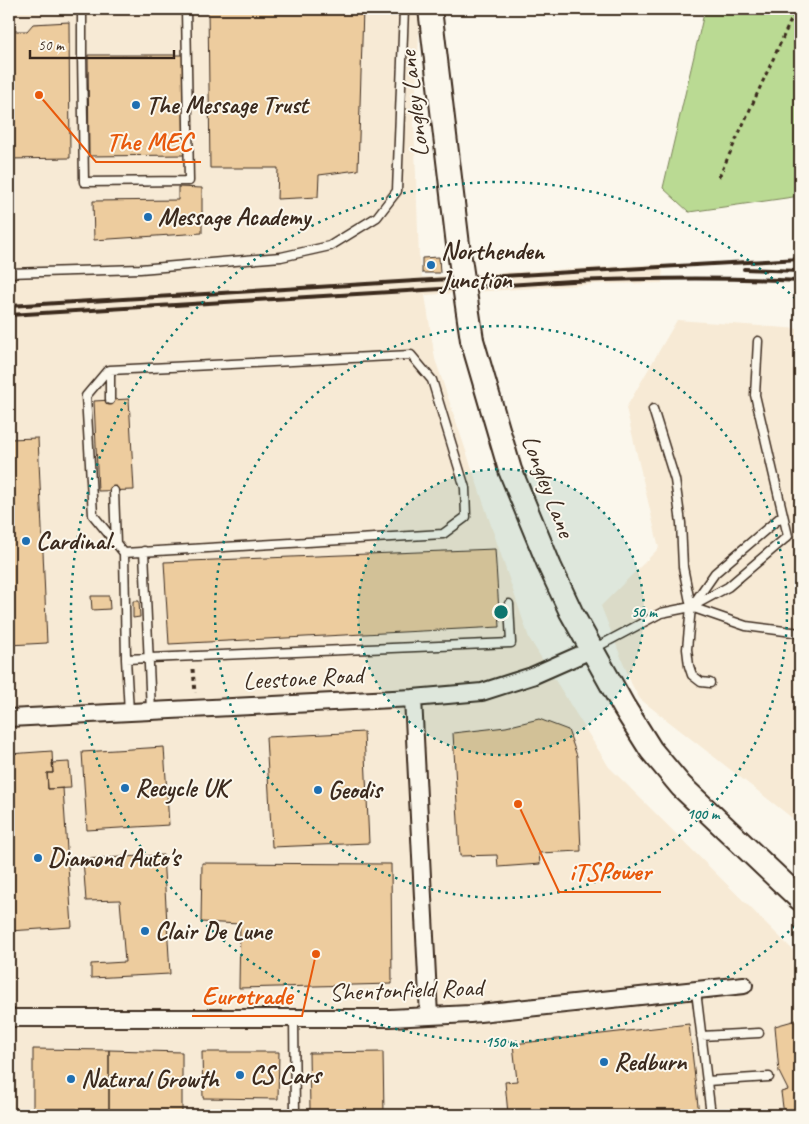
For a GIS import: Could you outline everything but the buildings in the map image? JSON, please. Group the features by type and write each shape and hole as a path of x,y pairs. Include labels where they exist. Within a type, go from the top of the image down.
{"main road":[{"name":"Longley Lane","path":"430,9 458,245 472,340 510,470 550,567 591,650 651,750 675,779 800,899"}],"street":[{"name":"Leestone Road","path":"9,718 413,698 482,692 532,676 591,650"},
{"path":"413,698 429,1016"},
{"name":"Shentonfield Road","path":"9,1018 294,1019 429,1016 480,1013 744,986"}],"lane":[{"path":"82,9 84,182 189,181 186,9"},
{"path":"9,273 140,269 281,257 330,246 377,217 397,191 404,9"},
{"path":"591,650 661,613 691,607 728,587 788,536 756,395 758,341"},
{"path":"124,553 443,534 466,517 465,488 432,380 411,355 110,370 86,396 93,515 124,553 129,712"},
{"path":"110,370 110,400"},
{"path":"653,409 675,480 681,523 684,567 691,607 687,649 689,666 692,675 701,682 710,683"},
{"path":"114,490 116,544"},
{"path":"691,607 715,573 783,515"},
{"path":"144,551 151,711"},
{"path":"126,659 511,643 509,604"},
{"path":"691,607 746,626 800,633"},
{"path":"696,991 711,1115"},
{"path":"294,1019 295,1115"},
{"path":"701,1036 759,1033"},
{"path":"706,1081 769,1077"}],"path":[{"path":"720,177 796,9"},
{"path":"193,656 195,708"}],"shaded area":[{"path":"9,9 416,9 420,19 414,122 419,258 422,277 663,264 662,283 597,284 425,295 435,359 529,638 609,767 800,957 800,1115 9,1115"},
{"path":"677,320 800,329 800,824 640,699 632,685 601,606 659,548 626,408"}],"green space":[{"path":"705,9 800,9 800,196 689,212 663,188"}],"railway":[{"path":"9,306 800,259"},
{"path":"744,269 800,271"},
{"path":"9,315 572,281 686,278 800,281"}],"place":[{"name":"The MEC","path":"39,95"},
{"name":"The Message Trust","path":"136,105"},
{"name":"Message Academy","path":"148,217"},
{"name":"Northenden Junction","path":"431,265"},
{"name":"Cardinal.","path":"26,541"},
{"name":"Recycle UK","path":"125,788"},
{"name":"Geodis","path":"318,790"},
{"name":"iTSPower","path":"518,804"},
{"name":"Diamond Auto's","path":"38,858"},
{"name":"Clair De Lune","path":"145,931"},
{"name":"Eurotrade","path":"316,954"},
{"name":"Redburn","path":"604,1062"},
{"name":"CS Cars","path":"240,1075"},
{"name":"Natural Growth","path":"71,1079"}]}
